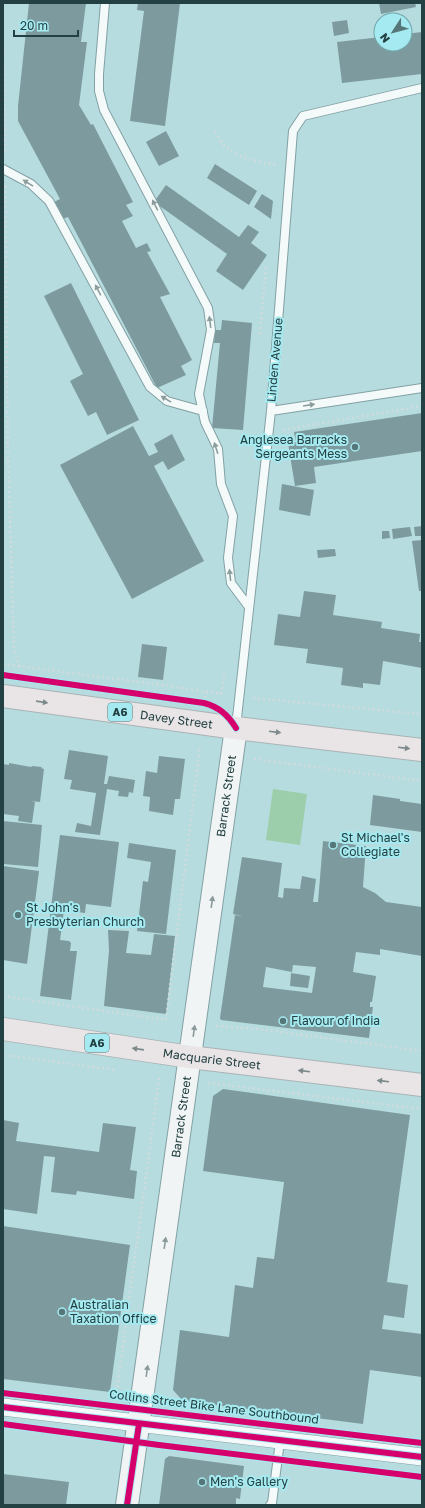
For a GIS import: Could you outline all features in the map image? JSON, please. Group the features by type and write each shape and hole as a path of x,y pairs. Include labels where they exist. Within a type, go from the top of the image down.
{"highway":[{"name":"Davey Street","path":"3,696 205,710 236,728 422,750"},
{"name":"Macquarie Street","path":"3,1029 190,1057 422,1085"}],"main road":[{"name":"Barrack Street","path":"127,1505 236,728"}],"street":[{"path":"3,1408 422,1457"}],"lane":[{"path":"105,3 99,74 99,91 104,110 208,308 211,330 199,394 205,422 218,450 221,484 233,516 228,558 231,583 249,607"},
{"name":"Linden Avenue","path":"236,728 269,432 293,131 303,116 422,88"},
{"path":"4,170 31,184 49,201 150,387 167,401 203,411"},
{"path":"271,411 422,388"},
{"path":"270,1505 272,1503 280,1441"}],"path":[{"path":"3,24 8,455 14,650 20,667"},
{"path":"215,132 226,147 237,154 252,160 280,165"},
{"path":"260,336 266,263"},
{"path":"269,432 422,406"},
{"path":"3,664 240,697 422,714"},
{"path":"222,694 226,671"},
{"path":"3,996 166,1020 206,692"},
{"path":"197,702 205,710"},
{"path":"232,756 422,781"},
{"path":"216,1026 266,1030 422,1052"},
{"path":"3,1055 120,1070"},
{"path":"116,1397 159,1080 159,1076 152,1075"},
{"path":"208,1083 422,1109"}],"green space":[{"path":"273,789 307,794 300,845 266,840"}],"building":[{"path":"29,3 86,3 81,42 87,42 79,105 91,125 93,124 133,202 126,205 133,216 122,221 136,248 147,243 151,251 147,252 170,294 160,297 192,360 181,366 186,375 157,388 68,217 63,219 54,202 60,199 18,121 18,106"},
{"path":"138,3 180,3 165,126 130,121 144,11 137,10"},
{"path":"379,3 415,3 416,7 391,12 381,12"},
{"path":"347,20 349,33 334,36 332,22"},
{"path":"422,32 422,74 342,83 337,42 373,38 373,52 413,52 413,33"},
{"path":"166,131 179,156 159,166 146,142"},
{"path":"215,164 257,191 249,205 207,178"},
{"path":"166,185 239,237 248,225 259,232 251,243 267,255 243,290 216,271 227,254 154,202"},
{"path":"262,194 273,201 271,219 254,207"},
{"path":"71,283 139,420 107,435 96,412 88,416 70,381 83,374 44,296"},
{"path":"222,320 252,323 243,430 212,428 220,343 214,343 215,330 221,330"},
{"name":"Anglesea Barracks Sergeants Mess","path":"422,413 422,451 314,467 316,483 295,486 288,443 296,442 294,432"},
{"path":"133,426 149,456 158,452 154,444 172,434 185,460 168,470 163,461 154,466 204,561 132,599 60,465"},
{"path":"282,484 314,490 310,516 279,510"},
{"path":"422,526 422,536 415,536 414,527"},
{"path":"410,527 412,536 393,539 392,529"},
{"path":"382,531 389,531 390,538 382,539"},
{"path":"422,540 422,591 419,591 412,541"},
{"path":"335,549 336,556 318,558 317,550"},
{"path":"304,591 336,595 333,615 382,622 381,628 420,634 419,642 422,642 422,668 383,661 380,685 363,683 363,688 341,685 343,668 306,663 308,649 274,645 278,614 300,617"},
{"path":"142,644 167,647 163,680 138,677"},
{"path":"69,750 108,756 104,784 107,784 109,776 135,780 133,793 129,792 128,797 118,796 119,791 107,789 100,835 75,832 77,823 91,826 96,793 70,789 72,780 64,779"},
{"path":"159,756 185,759 180,799 175,799 173,815 149,811 150,797 143,796 146,771 157,773"},
{"path":"9,763 31,767 42,767 41,768 44,769 40,802 30,801 35,802 32,823 18,821 19,816 3,814 3,764 9,765"},
{"path":"373,795 422,804 422,832 370,825"},
{"path":"3,821 42,825 38,867 3,864"},
{"path":"60,835 119,842 111,907 86,904 85,913 64,910 60,940 69,941 71,943 70,951 77,951 71,1000 40,996"},
{"path":"323,841 366,846 363,887 375,893 386,902 422,907 422,956 380,949 380,955 356,952 353,972 376,976 372,1002 370,1002 370,1007 373,1007 369,1038 221,1020 220,1018 235,915 242,916 233,914 242,857 282,863 278,897 283,898 284,888 300,889 302,876 316,879 313,902 318,902","holes":["293,965 316,967 312,993 263,987 266,967 292,972"]},
{"path":"129,843 176,850 166,934 137,931 143,881 148,882 151,862 127,858"},
{"name":"St John's Presbyterian Church","path":"3,866 39,871 27,964 3,960"},
{"path":"108,930 129,931 126,953 151,955 154,934 175,936 166,1014 104,1006 109,951"},
{"path":"291,973 310,976 308,988 290,986"},
{"path":"223,1089 410,1115 387,1282 408,1285 404,1318 384,1315 382,1329 422,1334 422,1377 370,1370 363,1424 183,1401 173,1390 180,1330 229,1337 235,1285 253,1288 257,1257 274,1259 284,1182 203,1171 213,1096"},
{"path":"3,1120 19,1123 16,1141 99,1152 103,1123 136,1127 130,1170 137,1171 134,1199 77,1191 76,1195 51,1192 55,1157 44,1156 37,1214 3,1209"},
{"name":"Australian Taxation Office","path":"3,1226 130,1245 110,1392 3,1379"},
{"name":"Men's Gallery","path":"169,1456 244,1466 240,1499 236,1498 236,1505 159,1505 165,1459"},
{"path":"3,1474 69,1482 66,1505 3,1505"}],"cycle path":[{"path":"3,675 204,703 223,712 236,728"},
{"name":"Collins Street Bike Lane Southbound","path":"3,1393 422,1443"},
{"path":"3,1407 422,1457"},
{"path":"3,1424 159,1445 422,1477"},
{"path":"127,1505 139,1424"}],"place":[{"name":"Anglesea Barracks Sergeants Mess","path":"355,447"},
{"name":"St Michael's Collegiate","path":"333,845"},
{"name":"St John's Presbyterian Church","path":"18,915"},
{"name":"Flavour of India","path":"283,1021"},
{"name":"Australian Taxation Office","path":"62,1312"},
{"name":"Men's Gallery","path":"202,1482"}]}
